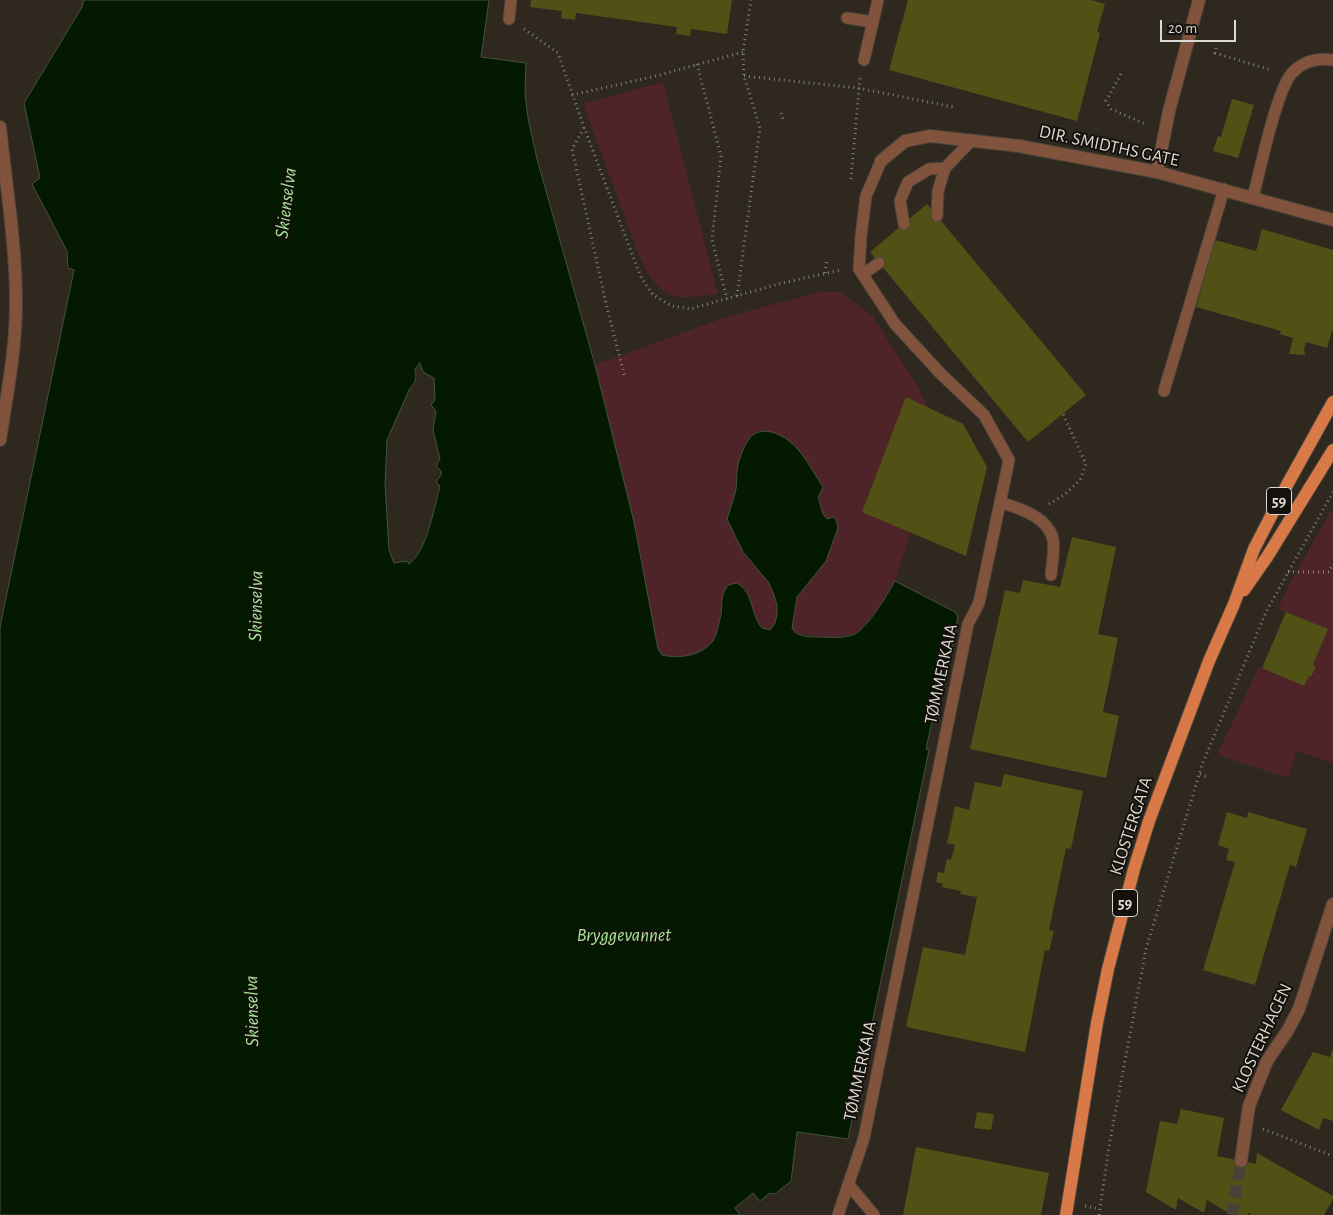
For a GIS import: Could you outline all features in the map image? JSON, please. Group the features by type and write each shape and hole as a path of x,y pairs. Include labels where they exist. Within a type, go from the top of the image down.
{"main road":[{"name":"KLOSTERGATA","path":"1066,1215 1108,969 1134,869 1149,821 1208,661 1234,604 1254,549 1333,402"},
{"name":"KLOSTERGATA","path":"1234,604 1267,557 1333,450"}],"street":[{"path":"1157,172 1169,111 1199,0"},
{"path":"0,127 14,249 16,302 14,352 0,440"},
{"name":"DIR. SMIDTHS GATE","path":"881,161 905,141 930,136 1019,146 1157,172 1333,220"},
{"name":"KLOSTERHAGEN","path":"1241,1161 1249,1106 1267,1061 1288,1030 1298,1009 1333,904"}],"lane":[{"path":"509,19 511,0"},
{"path":"864,60 878,0"},
{"path":"847,18 872,22"},
{"path":"1253,197 1279,101 1288,79 1294,71 1305,64 1316,60 1333,60"},
{"path":"937,216 938,191 945,168 972,140"},
{"path":"879,263 861,271 861,236 866,196 881,161"},
{"path":"904,224 900,201 908,182 929,169 945,168"},
{"path":"1164,391 1224,189"},
{"name":"TØMMERKAIA","path":"838,1215 864,1138 968,624 979,603 1009,460 984,415 940,373 895,324 861,271"},
{"path":"1000,502 1032,514 1048,528 1053,540 1051,575"},
{"path":"849,1185 874,1215"}],"path":[{"path":"737,296 760,128 744,76 743,52 751,0"},
{"path":"509,19 558,54 572,96 642,278 653,295 672,306 690,309 825,273 843,269 861,271"},
{"path":"1216,48 1215,53 1267,68"},
{"path":"572,96 743,52"},
{"path":"697,64 720,156 712,240 727,299"},
{"path":"1122,74 1106,101 1112,109 1145,124"},
{"path":"744,76 858,88 953,107"},
{"path":"851,179 858,88"},
{"path":"781,113 784,122"},
{"path":"584,127 572,149 607,308 625,378"},
{"path":"825,273 827,260"},
{"path":"1032,514 1064,495 1080,480 1086,464 1063,414"},
{"path":"1098,1215 1146,949 1200,774 1262,621 1333,492"},
{"path":"1288,572 1329,572 1333,564"},
{"path":"1200,774 1209,778"},
{"path":"1246,1122 1333,1156"}],"shaded area":[{"path":"663,82 718,294 687,297 676,296 659,288 652,279 638,252 583,104"},
{"path":"821,292 840,292 872,315 918,387 933,420 924,492 895,581 888,595 861,629 854,634 829,637 797,634 792,628 797,597 818,572 838,528 836,519 833,517 827,519 825,517 818,498 737,474 733,503 728,513 744,553 772,588 777,607 774,625 770,630 762,628 745,588 723,597 718,631 709,646 691,655 662,655 658,649 634,522 595,365 729,316"},
{"path":"1333,507 1333,763 1297,751 1288,778 1217,755 1259,667 1304,686 1309,676 1312,677 1316,667 1313,665 1328,629 1278,609 1289,585"}],"water":[{"name":"Bryggevannet","path":"84,0 489,0 481,57 526,63 525,93 528,118 537,159 595,365 634,522 658,649 662,655 676,657 690,655 702,650 713,641 721,615 724,591 733,584 737,583 746,592 755,616 762,628 770,630 775,623 777,605 769,583 743,552 727,519 736,489 739,462 747,442 754,434 764,431 780,435 802,454 823,487 818,498 823,514 827,519 833,517 836,519 838,528 826,561 797,597 792,628 796,633 802,636 813,637 841,637 855,634 872,617 895,581 955,612 958,617 945,680 941,679 926,749 929,750 848,1139 797,1132 791,1181 775,1194 770,1193 760,1201 753,1193 735,1208 740,1215 0,1215 0,627 74,270 68,268 67,251 32,184 40,178 24,103 82,7","holes":["420,363 423,372 434,378 435,400 431,405 436,411 433,430 440,459 436,466 441,471 441,475 436,482 440,486 429,528 421,549 409,564 407,561 394,563 389,550 385,485 387,440 410,388 415,382 415,370"]}],"building":[{"path":"531,0 732,0 727,34 691,29 690,36 676,34 677,27 576,13 575,20 561,18 562,11 530,7"},
{"path":"908,0 1091,0 1105,4 1097,32 1100,33 1077,121 889,70"},
{"path":"1232,99 1254,105 1238,158 1213,151 1218,136 1221,137"},
{"path":"927,204 1086,395 1028,442 870,252"},
{"path":"1262,229 1333,250 1333,328 1327,348 1306,342 1305,355 1289,354 1293,338 1280,334 1281,331 1196,307 1215,240 1256,251"},
{"path":"906,397 963,424 987,467 966,556 862,512"},
{"path":"1072,537 1116,547 1098,634 1118,638 1103,712 1119,716 1106,778 970,749 1005,590 1020,593 1023,580 1060,587"},
{"path":"1286,612 1328,629 1313,665 1316,667 1304,686 1262,668"},
{"path":"1004,774 1083,791 1071,849 1066,848 1049,930 1054,931 1049,951 1045,950 1025,1052 906,1027 923,947 965,955 977,897 960,894 961,891 942,887 943,884 936,882 938,872 944,873 947,859 951,860 955,845 947,843 955,806 969,810 975,782 1001,787"},
{"path":"1227,812 1247,818 1248,812 1307,829 1296,867 1290,865 1255,985 1203,970 1235,862 1226,860 1229,849 1218,845"},
{"path":"1333,1048 1333,1121 1323,1118 1319,1130 1281,1110 1313,1052 1330,1057"},
{"path":"1181,1109 1224,1118 1217,1156 1256,1164 1257,1153 1333,1196 1324,1215 1252,1215 1248,1213 1248,1215 1232,1215 1207,1200 1204,1213 1178,1198 1176,1210 1146,1192 1160,1121 1177,1124"},
{"path":"977,1112 994,1114 991,1130 974,1128"},
{"path":"916,1147 1049,1173 1041,1215 903,1215"}],"tunnel":[{"path":"1232,1215 1241,1161"}],"water label":[{"name":"Skienselva","path":"286,203"},
{"name":"Skienselva","path":"256,606"},
{"name":"Skienselva","path":"252,1011"}]}
